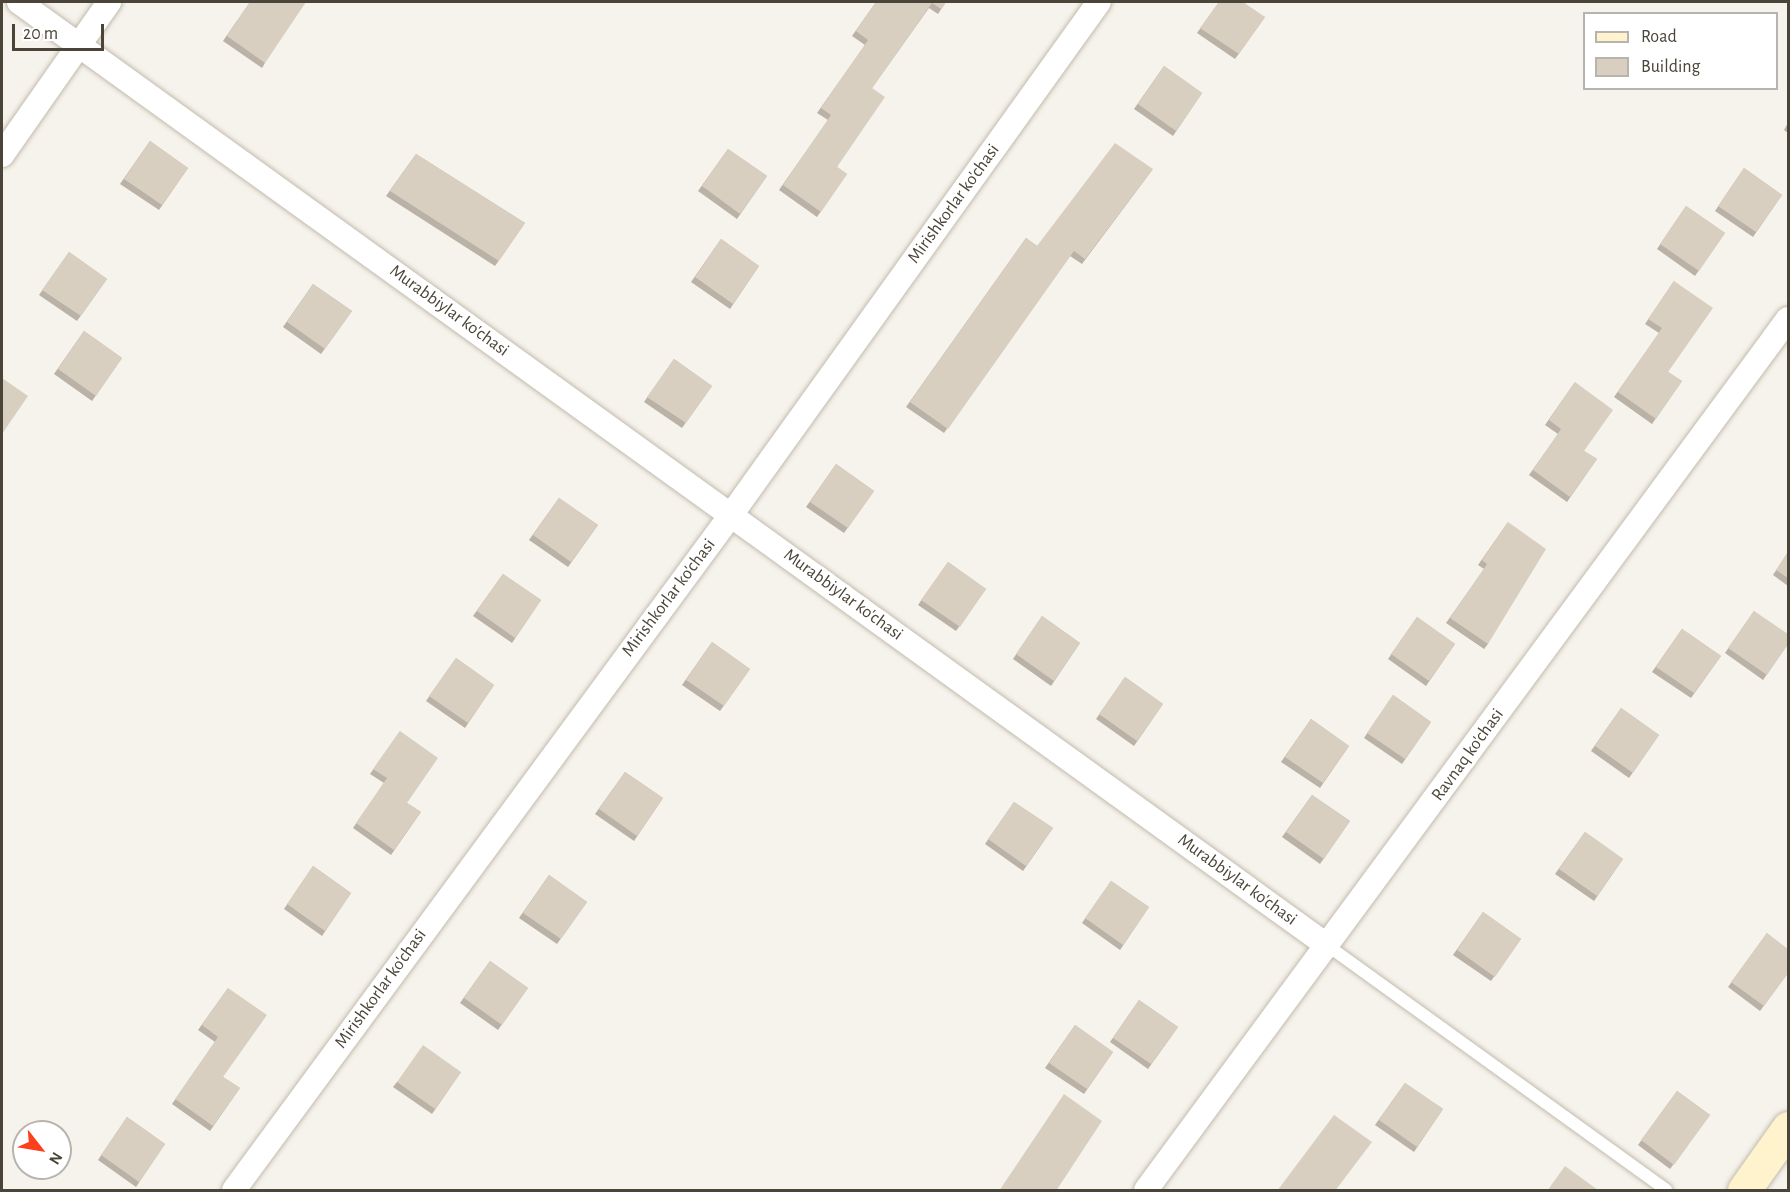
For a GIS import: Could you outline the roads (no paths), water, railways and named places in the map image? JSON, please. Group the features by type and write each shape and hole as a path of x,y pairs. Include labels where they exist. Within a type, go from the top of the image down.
{"main road":[{"path":"1744,1191 1788,1128"}],"street":[{"name":"Murabbiylar ko'chasi","path":"19,2 1328,946"},
{"path":"2,155 109,2"},
{"name":"Mirishkorlar ko'chasi","path":"234,1191 731,515 1099,2"},
{"name":"Ravnaq ko'chasi","path":"1146,1191 1788,319"}],"lane":[{"name":"Murabbiylar ko'chasi","path":"1328,946 1666,1191"}]}
